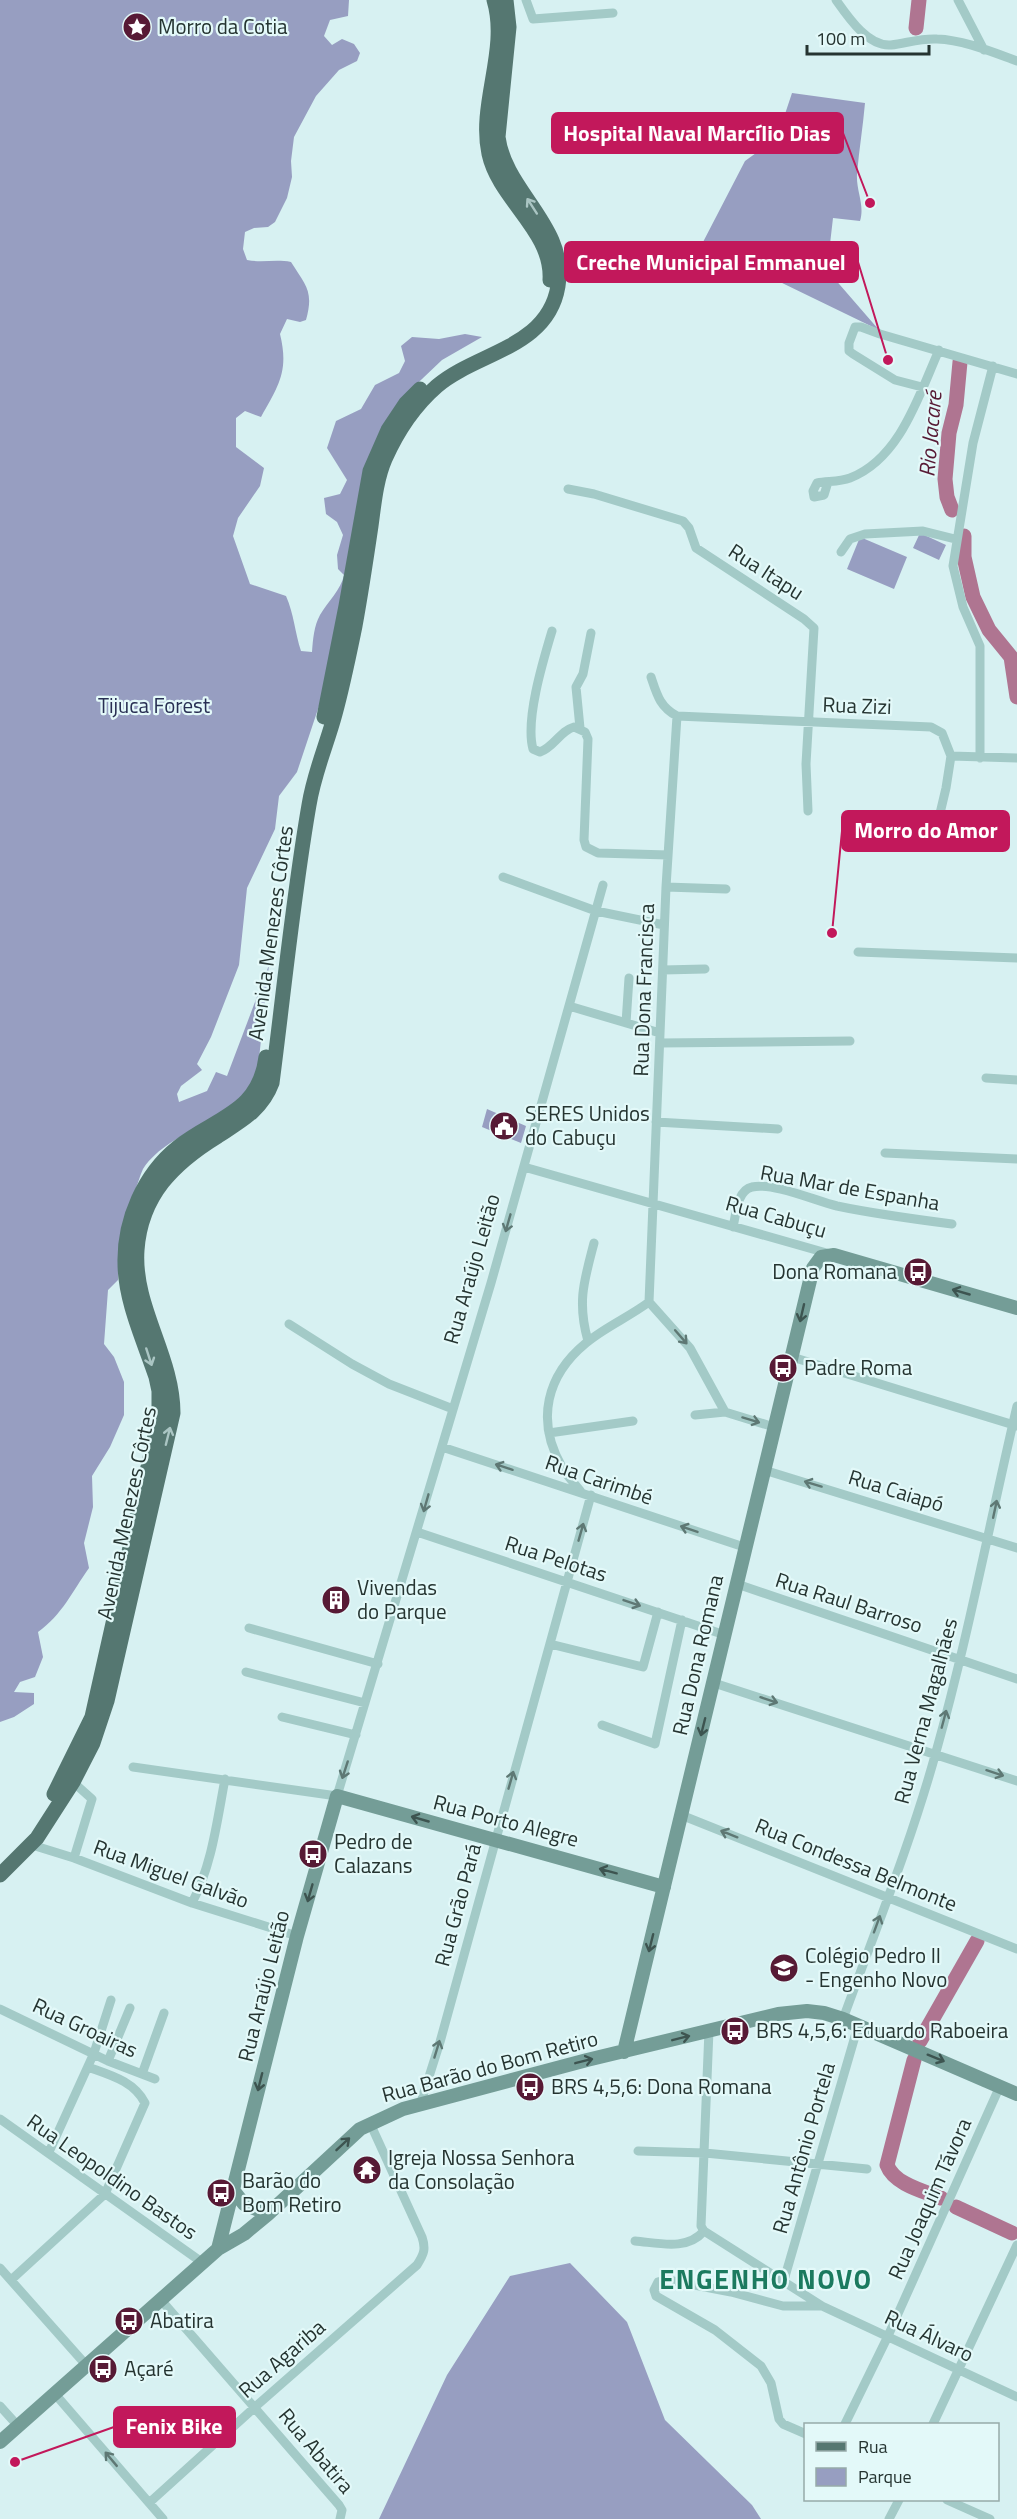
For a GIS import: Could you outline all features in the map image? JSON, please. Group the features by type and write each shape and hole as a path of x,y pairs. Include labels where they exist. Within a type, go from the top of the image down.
{"main road":[{"name":"Avenida Menezes Côrtes","path":"0,1862 24,1842 39,1821 64,1777 92,1717 159,1418 159,1392 156,1377 127,1282 126,1250 131,1219 148,1180 161,1164 178,1147 247,1102 262,1078 303,792 326,710 370,471 388,430 406,403 422,387 453,364 512,337 541,309 549,288 549,265 544,250 499,178 489,155 487,125 497,27 494,0"},
{"name":"Avenida Menezes Côrtes","path":"0,1875 32,1845 73,1782 93,1743 107,1701 173,1413 170,1380 139,1288 137,1250 142,1226 152,1200 171,1171 200,1147 256,1110 272,1083 309,805 344,679 359,605 379,476 397,436 421,402 438,386 464,368 516,344 530,334 549,311 558,286 559,272 554,243 506,165 500,150 498,137 509,27 506,0"}],"street":[{"path":"526,0 533,19 613,13"},
{"path":"836,0 850,19 878,43 893,45 937,39 984,50 1017,61"},
{"path":"958,0 984,50"},
{"path":"922,387 882,374 849,351 853,329 861,327 1017,374"},
{"path":"828,482 849,478 865,471 878,459 903,429 939,350"},
{"path":"980,758 980,645 963,607 953,566 973,443 993,366"},
{"name":"Rua Itapu","path":"568,489 683,521 689,528 696,548 804,619 814,628 810,723"},
{"path":"841,552 850,539 865,534 923,531 956,539"},
{"path":"552,631 538,682 531,725 533,749 540,752 545,750 567,729 574,726 580,728 588,739 584,840 586,847 598,853 668,855"},
{"path":"580,728 576,687 583,674 591,633"},
{"path":"651,677 658,700 663,707 677,716"},
{"name":"Rua Zizi","path":"677,716 931,727 942,733 951,756"},
{"name":"Rua Dona Francisca","path":"649,1302 664,925 677,716"},
{"path":"808,811 806,764 810,723"},
{"path":"937,826 951,756 1017,758"},
{"path":"503,877 596,911 664,925"},
{"name":"Rua Araújo Leitão","path":"218,2249 297,1936 524,1167 603,885"},
{"path":"666,887 726,889"},
{"path":"858,952 1017,958"},
{"path":"663,970 705,969"},
{"path":"626,1023 629,978"},
{"path":"569,1006 626,1023 660,1038 849,1041"},
{"path":"986,1078 1017,1080"},
{"path":"656,1122 778,1129"},
{"path":"885,1153 1017,1159"},
{"name":"Rua Cabuçu","path":"524,1167 1017,1308"},
{"name":"Rua Mar de Espanha","path":"733,1227 741,1197 745,1190 752,1186 793,1193 836,1205 951,1224"},
{"path":"588,1341 581,1310 584,1284 594,1243"},
{"path":"799,1245 811,1254 814,1259 813,1268"},
{"path":"813,1268 821,1257 834,1255"},
{"name":"Rua Dona Romana","path":"624,2052 813,1268"},
{"path":"586,1494 562,1467 549,1433 547,1409 551,1386 564,1365 588,1341 649,1302 681,1336 707,1376 725,1412"},
{"path":"289,1324 352,1364 389,1384 453,1409"},
{"path":"792,1357 1015,1425"},
{"name":"Rua Verna Magalhães","path":"843,2019 936,1754 989,1538 1015,1425 1017,1406"},
{"path":"695,1415 725,1412 774,1427"},
{"path":"549,1433 633,1421"},
{"name":"Rua Carimbé","path":"442,1447 744,1547"},
{"path":"552,1483 562,1467"},
{"name":"Rua Caiapó","path":"764,1470 1017,1548"},
{"name":"Rua Grão Pará","path":"420,2105 440,2042 550,1644 567,1581 586,1494"},
{"name":"Rua Pelotas","path":"417,1533 725,1635"},
{"name":"Rua Raul Barroso","path":"736,1584 1017,1680"},
{"path":"550,1644 644,1667 658,1612"},
{"path":"602,1725 654,1744 682,1620"},
{"path":"249,1628 378,1664"},
{"path":"246,1672 365,1703"},
{"path":"714,1683 1017,1780"},
{"path":"282,1717 356,1735"},
{"path":"133,1767 337,1796"},
{"path":"192,1903 202,1881 210,1852 225,1779"},
{"path":"73,1782 92,1799 74,1858"},
{"name":"Rua Porto Alegre","path":"337,1796 664,1887"},
{"name":"Rua Condessa Belmonte","path":"681,1815 1017,1949"},
{"name":"Rua Miguel Galvão","path":"32,1845 74,1858 192,1903 297,1936"},
{"path":"49,2152 94,2053 111,2000"},
{"path":"108,2061 130,2008"},
{"name":"Rua Groairas","path":"0,2009 108,2061 155,2079"},
{"name":"Rua Barão do Bom Retiro","path":"0,2442 218,2249 244,2234 268,2214 349,2138 370,2123 420,2105 709,2030 778,2014 807,2011 843,2019 1017,2094"},
{"path":"141,2074 164,2013"},
{"name":"Rua Antônio Portela","path":"784,2280 858,2026"},
{"path":"635,2241 680,2244 697,2239 704,2231 701,2226 709,2030"},
{"path":"11,2280 105,2194 145,2103 139,2091 119,2079 88,2067"},
{"name":"Rua Joaquim Távora","path":"845,2423 888,2336 1000,2086"},
{"name":"Rua Leopoldino Bastos","path":"0,2119 202,2263"},
{"name":"Rua Agariba","path":"149,2504 255,2407 417,2265 426,2247 370,2123"},
{"path":"638,2151 705,2153 867,2169"},
{"path":"233,2190 244,2204 268,2214"},
{"name":"Rua Álvaro","path":"704,2231 822,2306 1017,2397"},
{"path":"933,2423 1017,2245"},
{"path":"0,2268 87,2366"},
{"path":"804,2433 783,2424 779,2419 771,2383 761,2366 715,2330 656,2296 654,2290 658,2282 668,2280 730,2292 783,2306 822,2306"},
{"name":"Rua Abatira","path":"161,2300 339,2505 342,2510 340,2519"},
{"path":"56,2394 163,2519"},
{"path":"0,2406 18,2426"},
{"path":"889,2519 897,2501"},
{"path":"951,2501 990,2519"}],"green space":[{"name":"Tijuca Forest","path":"0,0 349,0 348,16 330,20 324,36 332,45 342,39 354,44 360,53 357,61 339,70 316,96 294,137 292,177 287,198 275,222 268,227 254,228 245,232 243,249 247,260 291,262 309,295 306,320 300,322 287,319 280,334 283,347 281,377 261,417 245,411 236,418 236,447 264,468 260,486 238,518 233,536 250,584 286,596 301,651 312,652 318,619 340,586 344,575 338,569 337,555 343,535 337,522 326,514 324,498 340,494 347,480 327,448 336,421 361,409 375,385 399,373 405,361 401,346 412,337 439,339 465,334 482,337 442,360 402,398 338,612 320,703 297,772 279,796 275,829 247,888 239,965 211,1037 197,1064 202,1070 181,1086 177,1094 179,1102 207,1091 216,1072 227,1076 269,965 258,1068 249,1087 237,1102 171,1143 156,1154 142,1171 125,1224 118,1280 108,1290 104,1344 114,1357 124,1382 124,1415 110,1447 92,1476 93,1507 84,1543 89,1568 60,1611 38,1632 43,1657 35,1677 20,1682 14,1692 34,1693 34,1704 14,1717 0,1722"},
{"path":"792,93 865,103 857,174 862,209 860,221 833,218 827,270 879,330 702,244 745,161 777,138"},
{"path":"920,533 946,545 939,560 913,548"},
{"path":"860,537 907,557 894,589 847,569"},
{"name":"SERES Unidos do Cabuçu","path":"487,1109 526,1126 521,1143 482,1127"},
{"path":"570,2263 627,2322 665,2420 752,2505 761,2519 379,2519 447,2375 510,2276"}],"waterway":[{"name":"Rio Jacaré","path":"916,28 919,0"},
{"name":"Rio Jacaré","path":"952,510 947,497 945,479 949,433 956,405 960,362"},
{"name":"Rio Jacaré","path":"964,536 964,557 973,597 989,630 1011,657 1017,697"},
{"name":"Rio Jacaré","path":"920,2041 977,1941"},
{"name":"Rio Jacaré","path":"914,2060 887,2165 902,2182 941,2198"},
{"name":"Rio Jacaré","path":"956,2207 1012,2233"}],"place":[{"name":"Morro da Cotia","path":"137,27"},
{"name":"Hospital Naval Marcílio Dias","path":"870,203"},
{"name":"Creche Municipal Emmanuel","path":"888,360"},
{"name":"Morro do Amor","path":"832,933"},
{"name":"SERES Unidos do Cabuçu","path":"504,1126"},
{"name":"Dona Romana","path":"918,1272"},
{"name":"Padre Roma","path":"783,1368"},
{"name":"Vivendas do Parque","path":"336,1600"},
{"name":"Pedro de Calazans","path":"313,1854"},
{"name":"Colégio Pedro II - Engenho Novo","path":"784,1968"},
{"name":"BRS 4,5,6: Eduardo Raboeira","path":"735,2031"},
{"name":"BRS 4,5,6: Dona Romana","path":"530,2087"},
{"name":"Igreja Nossa Senhora da Consolação","path":"367,2170"},
{"name":"Barão do Bom Retiro","path":"221,2193"},
{"name":"Abatira","path":"129,2321"},
{"name":"Açaré","path":"103,2369"},
{"name":"Fenix Bike","path":"15,2462"}],"district":[{"name":"ENGENHO NOVO","path":"766,2280"}]}
